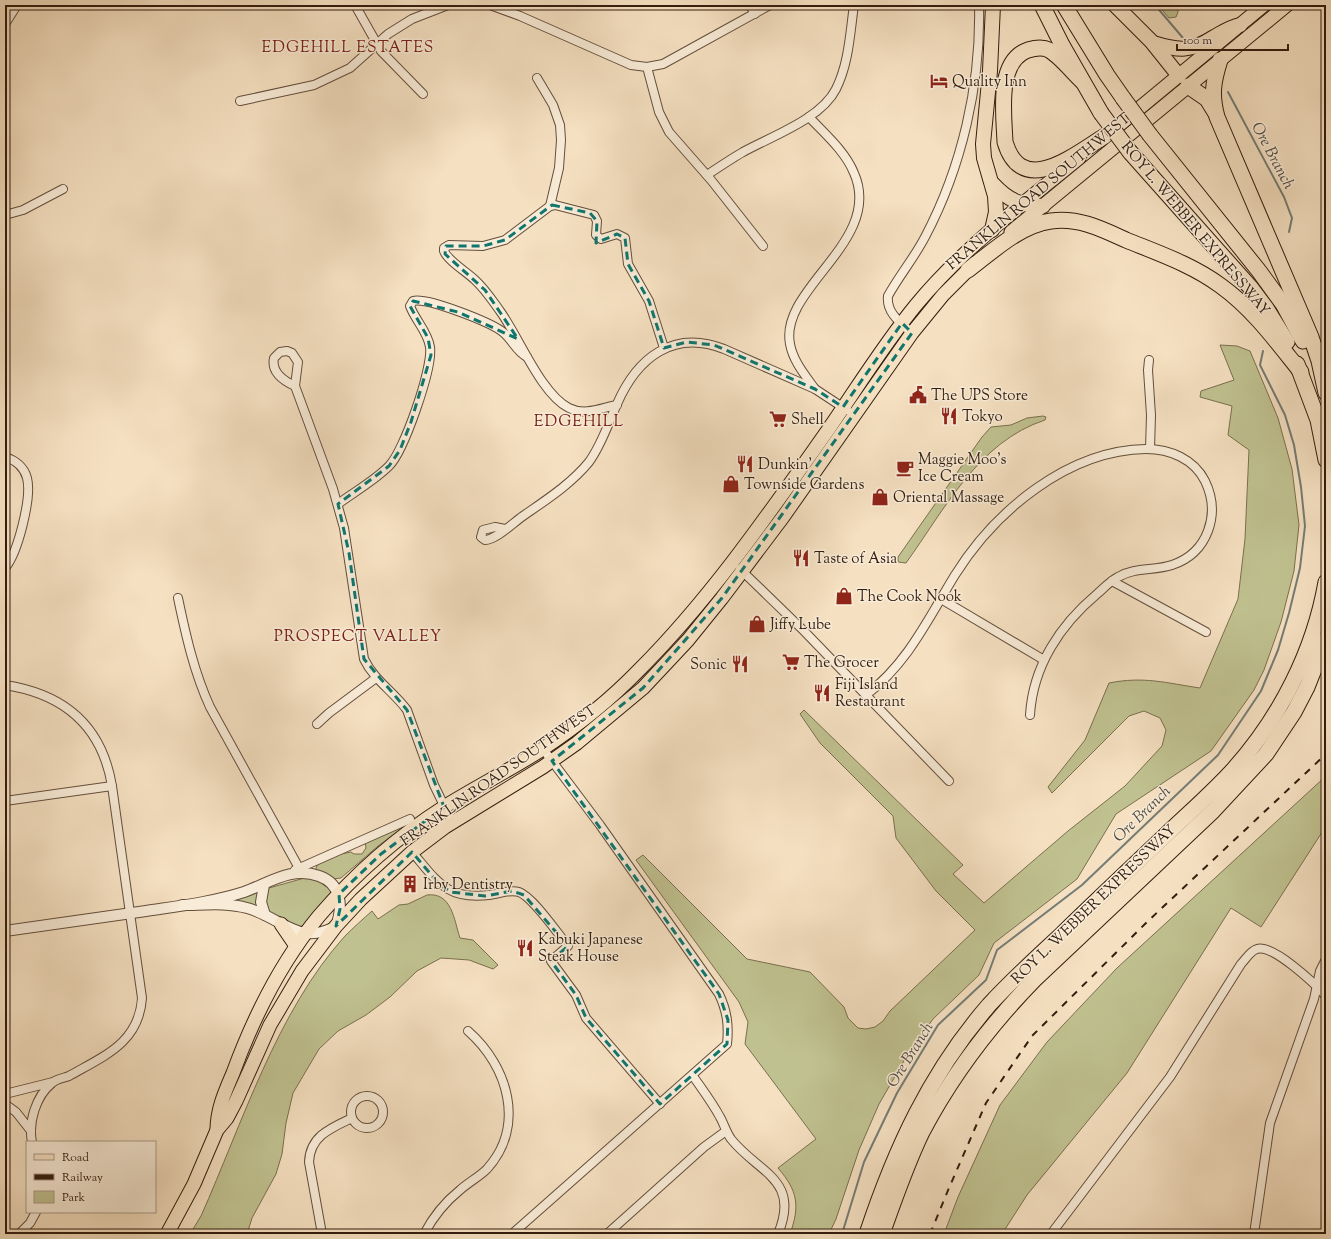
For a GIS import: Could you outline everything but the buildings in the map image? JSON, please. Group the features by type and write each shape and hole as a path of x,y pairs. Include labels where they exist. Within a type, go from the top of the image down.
{"highway":[{"path":"992,230 996,212 993,184 984,158 983,144 991,64 993,5"},
{"name":"ROY L. WEBBER EXPRESSWAY","path":"1042,5 1083,82 1101,112 1130,152 1251,288 1279,328 1301,372 1318,420 1326,460"},
{"name":"ROY L. WEBBER EXPRESSWAY","path":"1064,5 1107,75 1150,135 1259,271 1283,304 1312,358 1326,393"},
{"path":"1115,5 1152,43 1184,81 1206,99 1217,117 1311,337 1319,361 1326,393"},
{"path":"1152,43 1168,48 1189,49 1200,46 1230,27 1240,25"},
{"path":"1083,82 1058,57 1044,49 1031,49 1016,56 1007,72 1005,81 1005,142 1007,151 1016,163 1023,168 1036,171 1055,165 1106,136"},
{"path":"1217,117 1213,100 1214,80 1220,60"},
{"path":"993,184 1007,198 1022,205 1043,206"},
{"path":"968,270 1019,233 1040,223 1065,220 1094,226 1172,258 1222,286 1259,321 1301,372"},
{"name":"ROY L. WEBBER EXPRESSWAY","path":"867,1234 883,1185 905,1135 934,1082 971,1028 1009,985 1233,770 1272,720 1302,663 1319,613 1326,582"},
{"name":"ROY L. WEBBER EXPRESSWAY","path":"882,1234 922,1133 954,1077 972,1051 996,1021 1031,984 1213,811 1266,754 1294,712 1307,687 1326,640"}],"main road":[{"path":"1184,81 1240,25 1264,5"},
{"path":"1184,81 1220,60 1287,5"},
{"name":"FRANKLIN ROAD SOUTHWEST","path":"217,1130 219,1108 252,1024 268,991 296,946 339,894 381,854 444,807 543,749 585,718 636,674 672,635 732,562 902,323 944,274 992,230 1106,136 1184,81"},
{"name":"FRANKLIN ROAD SOUTHWEST","path":"167,1234 194,1184 217,1130 227,1118 262,1041 286,997 336,926 370,890 412,852 452,822 552,761 610,717 643,688 688,640 743,571 855,416 912,333 943,295 968,270 1043,206 1184,81"},
{"path":"281,924 296,946"}],"street":[{"path":"5,24 17,5"},
{"path":"355,5 376,43 423,94"},
{"path":"240,100 314,85 350,68 376,43 412,19 448,5"},
{"path":"490,5 514,9 631,65 647,67 663,64 770,5"},
{"path":"750,5 755,14"},
{"path":"707,175 742,153 809,117 821,108 833,94 841,77 848,52 854,5"},
{"path":"912,333 888,308 888,296 925,238 944,197 956,163 970,106 976,70 979,5"},
{"path":"647,67 663,122 684,150 707,175 763,246"},
{"path":"537,78 553,105 560,125 560,168 550,206"},
{"path":"809,117 843,154 850,164 855,174 859,195 856,218 847,239 798,307 790,328 790,343 792,352 815,389"},
{"path":"5,215 23,210 63,189"},
{"path":"617,405 588,412 570,408 559,401 544,382 520,342 489,296 445,254 444,248 446,246 483,246 504,240 550,206 555,205 594,215 597,221 596,235 601,239 617,234 625,238 628,264 649,301 664,348"},
{"path":"338,504 389,466 400,450 411,422 430,355 428,338 410,306 414,300 430,302 492,326 503,332 515,348 528,357"},
{"path":"505,529 579,473 599,446 623,391 641,366 664,348 687,342 714,345 815,389 855,416"},
{"path":"1149,360 1148,370 1151,421 1150,449"},
{"path":"296,386 338,504 349,553 361,650 368,668 407,710 444,807 452,822"},
{"path":"866,694 888,677 905,657 962,564 977,544 1008,513 1036,488 1050,478 1087,460 1117,452 1150,449 1170,452 1191,463 1198,470 1209,491 1212,514 1208,533 1199,546 1183,560 1162,567 1130,572 1112,581 1074,616 1044,660 1033,688 1030,715"},
{"path":"5,457 21,466 28,483 22,525 15,548 5,568"},
{"path":"732,562 743,571 866,694 949,781"},
{"path":"1112,581 1206,632"},
{"path":"178,598 187,640 200,685 210,707 299,868"},
{"path":"941,599 1044,660"},
{"path":"317,724 329,713 376,678"},
{"path":"5,685 43,695 60,703 81,720 99,744 109,770 112,786 142,998 142,1008 135,1028 119,1047 66,1077 5,1094"},
{"path":"512,1234 693,1076 727,1044 728,1020 724,1004 719,994 614,845 543,749"},
{"path":"5,801 112,786"},
{"path":"5,931 182,905 242,892 264,885 283,875 410,819"},
{"path":"412,852 439,884 451,892 485,896 512,891 524,895 546,917 568,946 551,960 576,995 586,1018 660,1104"},
{"path":"182,905 235,905 265,915 281,924 305,934 321,933 336,926 340,909 339,894 334,886 320,876 300,873 283,875"},
{"path":"264,885 261,902 265,915"},
{"path":"1051,1234 1170,1077 1241,964 1253,951 1258,949 1266,950 1285,960 1316,985 1326,996"},
{"path":"1254,1234 1270,1123 1307,1019 1320,971 1326,959"},
{"path":"424,1234 438,1211 487,1168 502,1145 506,1134 509,1106 503,1080 496,1064 485,1049 468,1031"},
{"path":"693,1076 712,1103 732,1140 774,1180 780,1188 785,1205 785,1214 778,1234"},
{"path":"32,1141 32,1119 38,1102 52,1082"},
{"path":"364,1096 372,1096 378,1099 383,1106 383,1118 375,1126 363,1128 355,1123 352,1118 351,1109 353,1104 364,1096"},
{"path":"5,1104 16,1112 31,1131"},
{"path":"322,1234 309,1162 309,1154 314,1143 322,1134 352,1118"},
{"path":"607,1234 704,1147 726,1131"},
{"path":"19,1234 30,1223 35,1213"}],"highlighted area":[{"path":"552,205 590,213 597,221 596,243 617,234 625,238 628,264 649,301 664,348 687,342 714,345 815,389 843,407 902,323 912,333 722,598 643,688 552,761 719,994 728,1020 727,1044 660,1104 586,1018 576,995 551,961 568,946 524,895 512,891 485,896 451,892 439,884 412,852 336,926 340,909 339,894 381,854 444,807 407,710 364,659 349,553 338,504 389,466 400,450 411,422 431,355 428,338 410,306 413,301 458,312 518,339 485,290 445,254 446,246 483,246 505,240"}],"green space":[{"path":"1158,5 1177,5 1178,12 1176,17 1169,18"},
{"path":"1220,345 1237,346 1250,351 1278,418 1292,469 1299,525 1294,571 1281,622 1264,670 1254,690 1211,751 1116,814 1077,879 994,943 979,975 933,1019 908,1054 879,1104 859,1150 836,1219 829,1234 790,1234 795,1215 795,1199 790,1184 778,1168 816,1139 745,1044 748,1022 739,1002 636,860 643,855 747,959 810,972 844,1007 848,1018 858,1028 866,1029 875,1027 883,1021 890,1011 975,930 936,891 896,838 893,816 820,743 800,714 804,710 963,865 953,874 984,903 1068,831 1125,786 1162,746 1166,730 1160,718 1144,711 1129,716 1052,793 1048,787 1085,740 1109,683 1144,680 1200,688 1238,599 1245,539 1249,450 1228,435 1232,406 1200,397 1201,391 1234,380"},
{"path":"1046,417 1045,420 1021,430 1000,444 982,461 949,500 906,563 898,562 898,557 982,437 991,427 1011,425 1027,418"},
{"path":"1326,776 1326,826 1261,927 1231,908 1127,1073 1027,1195 1002,1234 944,1234 958,1197 1000,1105 1047,1042 1117,968"},
{"path":"411,822 378,846 341,878 332,879 315,871 318,863 341,854 351,852 354,854 362,854 366,848 365,842"},
{"path":"308,877 317,878 334,892 303,930 268,911 263,902 269,888"},
{"path":"259,892 259,907 234,900"},
{"path":"427,895 435,895 442,898 451,909 460,938 473,940 498,965 493,969 469,960 441,958 417,971 390,997 366,1015 338,1031 319,1049 293,1093 286,1123 282,1154 276,1174 252,1218 247,1234 190,1234 201,1216 280,1033 300,998 321,966 345,936 372,911 378,919 399,905 408,904"}],"waterway":[{"name":"Ore Branch","path":"1155,5 1183,38"},
{"name":"Ore Branch","path":"1228,92 1284,197 1292,218 1289,232"},
{"name":"Ore Branch","path":"842,1234 864,1162 897,1093 938,1025 986,980 997,950 1082,885 1218,755 1261,691 1278,650 1289,613 1300,568 1305,526 1301,487 1294,445 1285,415 1260,365 1263,351"}],"railway":[{"path":"930,1234 986,1103 1032,1036 1147,922 1326,754"}],"place":[{"name":"Quality Inn","path":"939,81"},
{"name":"The UPS Store","path":"918,395"},
{"name":"Tokyo","path":"949,416"},
{"name":"Shell","path":"778,419"},
{"name":"Dunkin'","path":"745,464"},
{"name":"Maggie Moo's Ice Cream","path":"905,468"},
{"name":"Townside Gardens","path":"731,484"},
{"name":"Oriental Massage","path":"880,497"},
{"name":"Taste of Asia","path":"801,558"},
{"name":"The Cook Nook","path":"844,596"},
{"name":"Jiffy Lube","path":"757,624"},
{"name":"The Grocer","path":"791,662"},
{"name":"Sonic","path":"740,664"},
{"name":"Fiji Island Restaurant","path":"822,693"},
{"name":"Irby Dentistry","path":"410,884"},
{"name":"Kabuki Japanese Steak House","path":"525,948"}],"district":[{"name":"EDGEHILL ESTATES","path":"348,46"},
{"name":"EDGEHILL","path":"579,420"},
{"name":"PROSPECT VALLEY","path":"358,635"}]}
